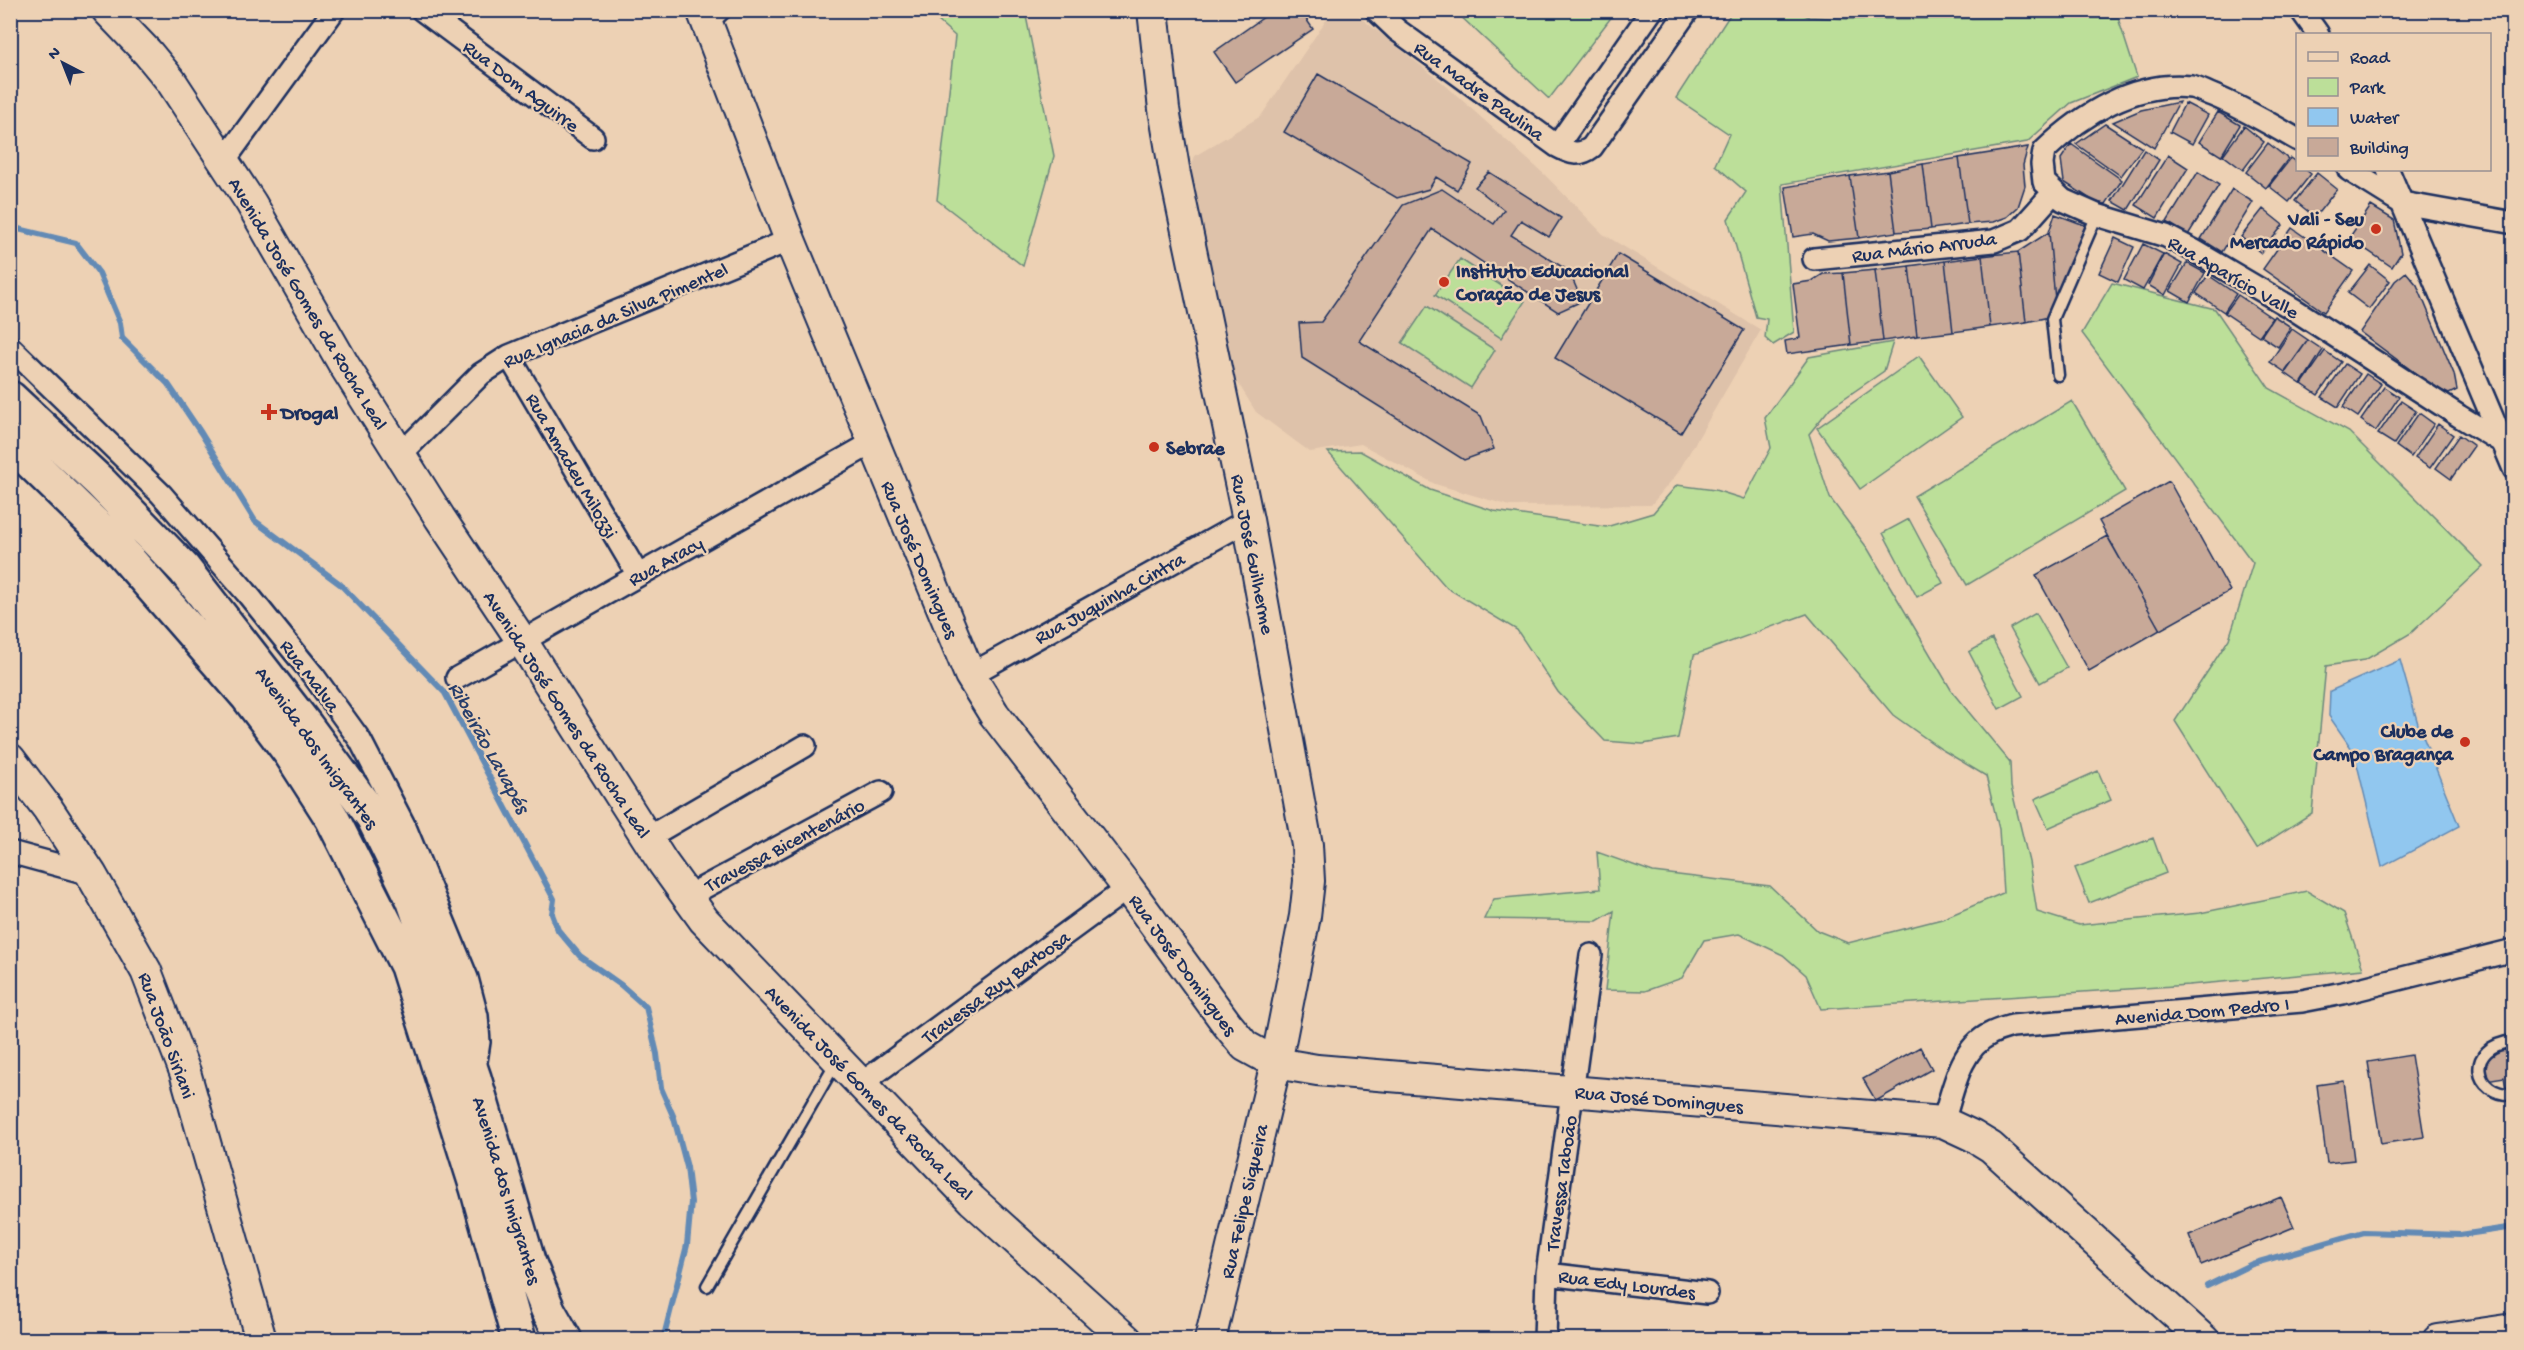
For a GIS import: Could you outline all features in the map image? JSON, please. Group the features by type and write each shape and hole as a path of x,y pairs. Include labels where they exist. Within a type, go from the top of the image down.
{"main road":[{"name":"Avenida dos Imigrantes","path":"10,398 101,483 184,569 306,726 373,818 413,899 474,1078 528,1261 548,1310 565,1340"},
{"name":"Avenida dos Imigrantes","path":"10,442 113,542 248,697 291,754 332,818 407,966 474,1177 519,1340"}],"street":[{"name":"Avenida José Gomes da Rocha Leal","path":"107,10 171,81 224,161 251,203 344,365 400,455 647,838 704,920 972,1200 1127,1340"},
{"path":"224,161 334,10"},
{"name":"Rua Dom Aguirre","path":"422,10 593,138"},
{"name":"Rua José Guilherme","path":"1153,10 1164,109 1175,174 1248,520 1307,845 1305,916 1276,1063"},
{"name":"Rua Madre Paulina","path":"1376,10 1397,30 1557,146 1572,154 1581,153 1592,147 1688,10"},
{"name":"Rua Madre Paulina","path":"1557,146 1652,10"},
{"path":"2301,10 2317,33"},
{"name":"Rua José Domingues","path":"712,16 790,240 872,443 970,675 994,714 1128,888 1245,1046 1276,1063 1317,1070 1943,1122 1991,1147 2204,1340"},
{"path":"2053,193 2042,176 2043,151 2068,128 2092,112 2117,100 2156,89 2192,87 2232,103 2296,139"},
{"path":"2351,171 2402,203 2514,223"},
{"path":"2388,171 2508,443 2514,469"},
{"name":"Rua Aparício Valle","path":"2053,193 2097,215 2166,236 2193,250 2295,310 2451,412 2508,443"},
{"name":"Rua Mário Arruda","path":"1814,259 1994,241 2019,230 2053,193"},
{"name":"Rua Ignacia da Silva Pimentel","path":"400,455 481,374 509,356 790,240"},
{"name":"Rua Malva","path":"10,347 161,494 246,592 313,675 360,741 405,827 467,978 479,1033 474,1078"},
{"name":"Rua Amadeu Milozzi","path":"509,356 638,575"},
{"name":"Rua Aracy","path":"458,678 872,443"},
{"name":"Rua Juquinha Cintra","path":"970,675 1248,520"},
{"path":"647,838 805,746"},
{"path":"10,797 16,776 11,760"},
{"name":"Rua João Siriani","path":"11,760 48,809 90,874 146,971 185,1072 261,1340"},
{"name":"Travessa Bicentenário","path":"687,896 881,792"},
{"path":"10,852 90,874"},
{"name":"Travessa Ruy Barbosa","path":"862,1083 1128,888"},
{"name":"Avenida Dom Pedro I","path":"1943,1122 1961,1065 1974,1046 1989,1034 2012,1026 2302,1001 2343,993 2514,950"},
{"name":"Travessa Taboão","path":"1545,1340 1547,1274 1591,955"},
{"name":"Rua Felipe Siqueira","path":"1210,1340 1276,1063"},
{"name":"Rua Edy Lourdes","path":"1547,1274 1707,1293"},
{"path":"2438,1340 2514,1329"}],"lane":[{"path":"2058,375 2052,319 2097,215"},
{"path":"2514,1041 2491,1046 2480,1058 2480,1072 2486,1085 2502,1095 2514,1094"},
{"path":"707,1286 838,1059"}],"shaded area":[{"name":"Instituto Educacional Coração de Jesus","path":"1337,11 1352,11 1443,83 1545,175 1603,234 1761,330 1677,474 1651,505 1510,506 1435,484 1361,444 1310,452 1256,412 1220,354 1187,178 1195,156 1261,116 1327,19"}],"green space":[{"path":"1733,10 1796,11 1809,17 1849,19 2118,18 2137,77 2071,103 2027,142 1782,184 1794,332 1773,345 1765,338 1767,319 1756,317 1728,219 1746,192 1715,165 1729,134 1676,98"},
{"path":"927,11 1025,11 1054,156 1023,266 937,200 955,36"},
{"path":"1455,11 1616,11 1549,99"},
{"path":"1460,259 1525,301 1501,338 1435,295"},
{"path":"2112,283 2215,309 2269,388 2349,432 2483,566 2411,633 2365,660 2326,666 2312,813 2256,849 2175,721 2229,639 2253,563 2082,333"},
{"path":"1427,306 1495,350 1471,388 1402,343"},
{"path":"1893,342 1884,371 1830,408 1809,434 1830,498 1868,549 1953,693 2010,762 2011,787 2029,862 2037,912 2079,925 2200,913 2307,891 2344,913 2363,969 2189,985 1821,1009 1806,975 1783,955 1739,934 1704,940 1682,978 1645,991 1605,990 1614,911 1597,921 1484,919 1494,899 1600,889 1597,852 1653,872 1770,886 1818,931 1848,943 1942,919 2003,893 1999,829 1986,776 1941,749 1893,715 1807,614 1694,655 1678,738 1643,744 1605,741 1558,692 1517,630 1447,588 1328,452 1360,451 1430,490 1494,511 1606,527 1653,513 1677,485 1715,490 1744,499 1771,448 1765,418 1809,357"},
{"path":"1919,356 1962,417 1860,489 1817,428"},
{"path":"2072,401 2125,491 1967,585 1914,496"},
{"path":"1909,519 1943,583 1917,597 1883,533"},
{"path":"2036,613 2067,668 2040,683 2010,628"},
{"path":"1992,639 2023,696 1999,709 1969,652"},
{"path":"2098,771 2111,800 2048,828 2035,799"},
{"path":"2153,838 2166,873 2089,903 2075,868"}],"water":[{"path":"2400,660 2418,724 2459,826 2382,867 2354,752 2329,716 2330,691"}],"building":[{"path":"1274,10 1300,10 1313,29 1235,82 1214,52"},
{"path":"1318,74 1472,164 1457,190 1436,177 1429,189 1397,198 1284,132"},
{"path":"2179,102 2154,148 2113,122 2141,110"},
{"path":"2185,103 2208,115 2192,144 2170,132"},
{"path":"2218,112 2240,125 2221,156 2199,142"},
{"path":"2105,124 2142,148 2121,176 2076,144"},
{"path":"2244,126 2264,142 2243,170 2223,155"},
{"path":"2268,143 2288,159 2266,188 2246,172"},
{"path":"2071,144 2122,180 2106,204 2095,202 2064,182 2061,159"},
{"path":"2028,147 2023,165 2025,186 2018,207 2007,217 1993,222 1968,224 1959,158"},
{"path":"2144,150 2159,160 2128,210 2112,201"},
{"path":"2168,155 2188,168 2157,218 2136,205"},
{"path":"1959,158 1968,224 1931,229 1923,164"},
{"path":"2291,158 2296,162 2296,171 2307,171 2311,174 2289,202 2269,186"},
{"path":"1923,164 1931,229 1896,232 1888,171"},
{"path":"1888,171 1896,232 1859,238 1850,176"},
{"path":"1489,172 1561,218 1549,237 1521,220 1511,235 1569,271 1582,301 1558,312 1432,229 1359,341 1481,416 1494,449 1464,460 1302,358 1299,323 1321,322 1403,205 1442,189 1494,224 1504,210 1475,187"},
{"path":"2198,172 2219,185 2188,235 2167,222"},
{"path":"2317,173 2337,189 2315,217 2295,201"},
{"path":"1850,176 1859,238 1828,241 1813,234 1793,237 1785,187"},
{"path":"2232,189 2253,202 2222,252 2201,239"},
{"name":"Vali - Seu Mercado Rápido","path":"2371,206 2394,220 2401,253 2392,267 2349,238"},
{"path":"2263,209 2283,225 2261,253 2241,237"},
{"path":"2055,214 2087,226 2055,300 2049,232"},
{"path":"2292,228 2353,271 2324,312 2263,269"},
{"path":"2049,232 2055,300 2049,317 2026,322 2018,252"},
{"path":"2115,238 2134,247 2118,282 2099,273"},
{"path":"2143,244 2163,254 2143,290 2124,280"},
{"path":"2018,252 2026,322 1990,327 1982,256"},
{"path":"1618,254 1744,330 1681,433 1555,358"},
{"path":"2164,254 2182,264 2165,295 2148,285"},
{"path":"1982,256 1990,327 1953,332 1945,261"},
{"path":"1945,261 1953,332 1917,336 1909,266"},
{"path":"2187,263 2205,273 2189,302 2170,291"},
{"path":"2370,265 2390,281 2369,309 2348,293"},
{"path":"1909,266 1917,336 1883,341 1875,270"},
{"path":"1875,270 1883,341 1851,345 1843,273"},
{"path":"2406,272 2417,285 2454,374 2457,390 2449,394 2434,387 2360,332 2395,281"},
{"path":"1843,273 1851,345 1787,354 1785,341 1800,338 1793,284 1812,281 1823,274"},
{"path":"2208,275 2236,294 2224,312 2196,293"},
{"path":"2238,295 2272,318 2259,336 2225,313"},
{"path":"2274,316 2291,327 2278,347 2261,336"},
{"path":"2292,329 2308,340 2285,372 2270,362"},
{"path":"2308,340 2323,350 2301,384 2285,373"},
{"path":"2325,351 2341,362 2318,395 2302,384"},
{"path":"2345,364 2360,374 2338,407 2322,397"},
{"path":"2366,374 2381,384 2358,417 2343,407"},
{"path":"2384,387 2399,397 2376,431 2361,420"},
{"path":"2401,401 2416,411 2394,444 2378,434"},
{"path":"2419,413 2434,424 2411,457 2396,446"},
{"path":"2438,424 2453,435 2430,468 2415,458"},
{"path":"2459,435 2474,446 2451,479 2436,468"},
{"path":"2169,481 2230,591 2160,630 2099,521"},
{"path":"2107,536 2160,630 2089,671 2036,575"},
{"path":"1920,1047 1932,1069 1876,1101 1863,1079"},
{"path":"2514,1050 2514,1087 2506,1088 2504,1077 2486,1080 2484,1065 2493,1051"},
{"path":"2411,1055 2424,1137 2381,1144 2368,1062"},
{"path":"2344,1081 2354,1160 2327,1163 2317,1085"},
{"path":"2281,1197 2294,1227 2201,1265 2189,1235"}],"waterway":[{"name":"Ribeirão Lavapés","path":"10,227 76,243 99,273 120,323 122,338 168,384 255,521 340,584 445,693 554,899 552,914 558,930 580,956 621,985 646,1007 657,1054 661,1088 674,1118 687,1167 691,1202 687,1245 663,1340"},
{"name":"Ribeirão Lavapés","path":"2207,1286 2252,1264 2364,1232 2460,1235 2514,1227"}],"place":[{"name":"Vali - Seu Mercado Rápido","path":"2376,229"},
{"name":"Instituto Educacional Coração de Jesus","path":"1444,282"},
{"name":"Drogal","path":"269,412"},
{"name":"Sebrae","path":"1154,447"},
{"name":"Clube de Campo Bragança","path":"2465,742"}]}
